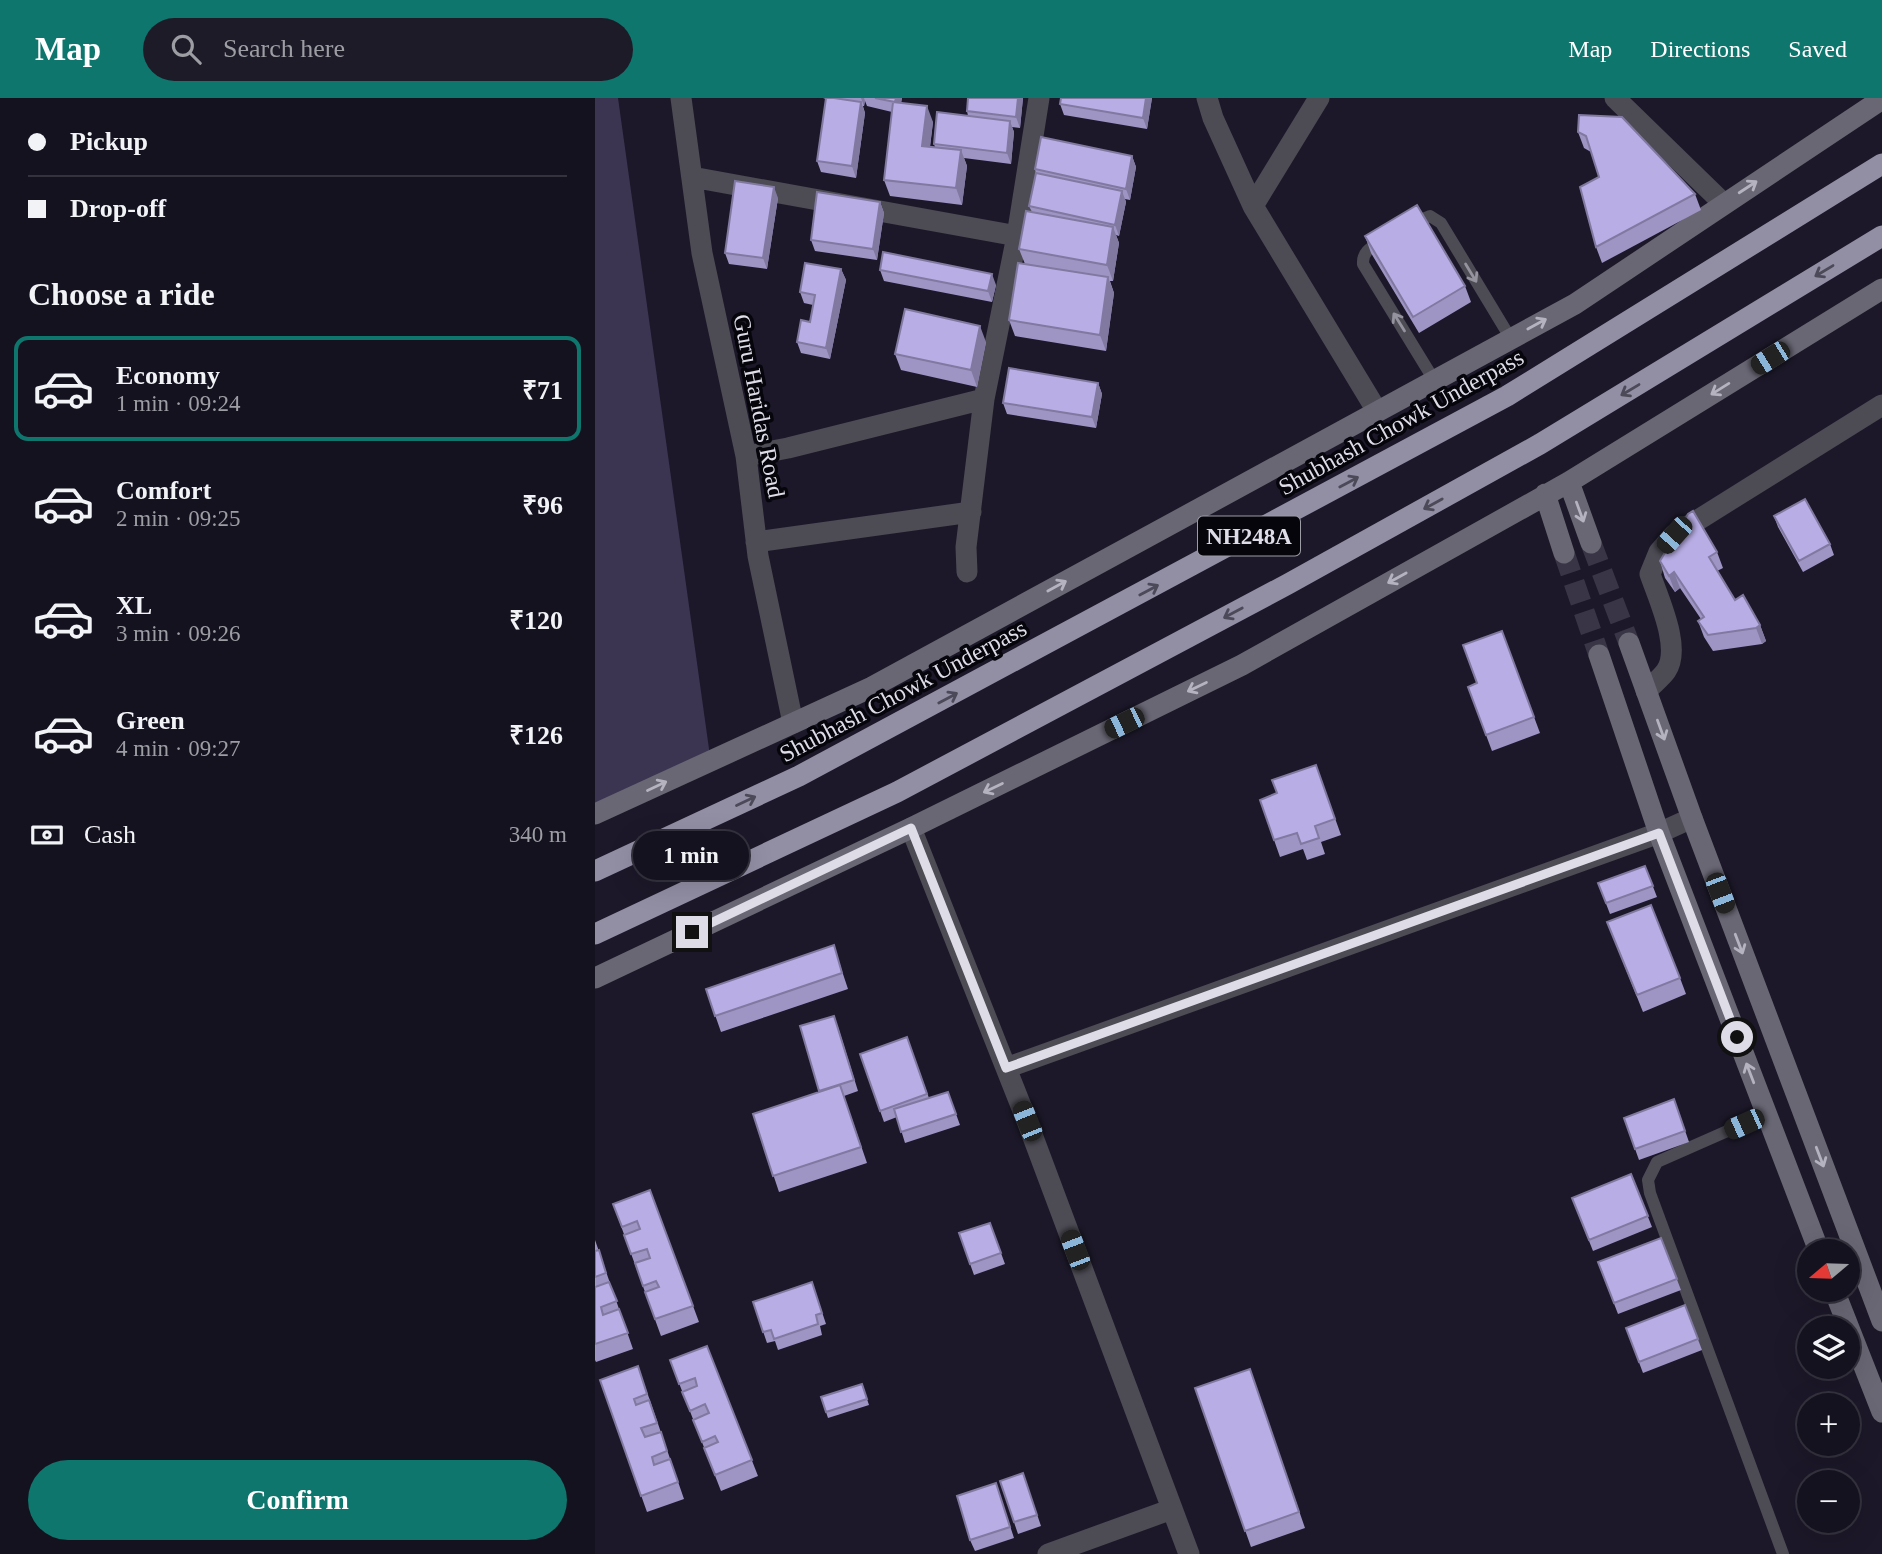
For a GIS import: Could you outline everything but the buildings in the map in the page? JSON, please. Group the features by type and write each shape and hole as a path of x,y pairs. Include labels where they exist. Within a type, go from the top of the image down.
{"highway":[{"name":"Shubhash Chowk Underpass","path":"595,871 799,776 1507,396 1882,164"},
{"name":"NH248A","path":"595,934 897,792 1288,584 1540,444 1882,236"}],"main road":[{"path":"595,814 872,687 1575,304 1882,99"},
{"path":"595,978 911,828 1242,665 1569,482 1882,289"},
{"path":"1569,482 1591,543"},
{"path":"1545,494 1565,553"},
{"path":"1629,643 1692,818 1882,1321"},
{"path":"1599,655 1659,833 1814,1239"},
{"path":"1839,1302 1882,1412"}],"street":[{"name":"Guru Haridas Road","path":"681,98 702,253 746,456 756,542 793,723"},
{"path":"967,572 967,547 984,399 1017,236 1039,98"},
{"path":"1207,98 1213,118 1253,206 1377,411"},
{"path":"1253,206 1319,98"},
{"path":"1615,98 1723,203"},
{"path":"692,177 1017,236"},
{"path":"746,456 789,448 984,399"},
{"path":"1646,691 1668,669 1673,652 1669,631 1650,574 1659,552 1674,535 1882,405"},
{"path":"756,542 971,512"},
{"path":"1006,1068 1659,833 1692,818"},
{"path":"911,828 1006,1068 1189,1554"},
{"path":"1048,1554 1172,1509"}],"lane":[{"path":"1434,380 1363,264 1362,257 1365,251 1423,218 1430,216 1441,223 1511,339"},
{"path":"1766,1114 1657,1162 1648,1180 1650,1193 1783,1554"}],"shaded area":[{"path":"595,98 618,98 710,756 595,803"}],"tunnel":[{"path":"1591,543 1629,643"},
{"path":"1564,553 1599,655"}],"route":[{"path":"692,932 911,828 1006,1068 1659,833 1737,1037"}]}
